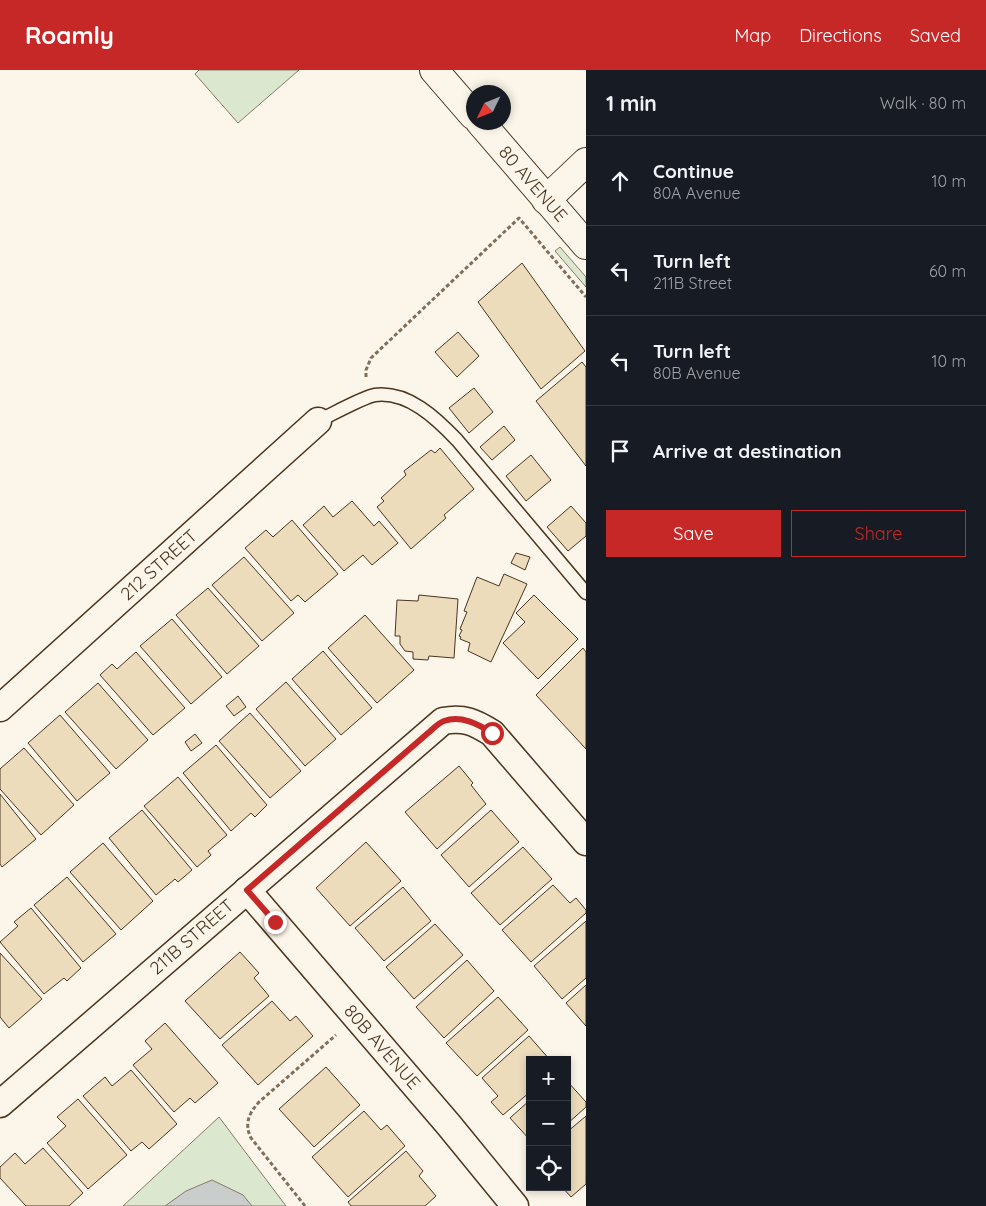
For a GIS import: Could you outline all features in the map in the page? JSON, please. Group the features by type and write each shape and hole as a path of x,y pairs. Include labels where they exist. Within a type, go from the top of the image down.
{"main road":[{"path":"434,70 466,106"},
{"name":"80 AVENUE","path":"487,130 586,245"},
{"path":"546,200 586,162"}],"street":[{"name":"212 STREET","path":"0,708 318,421"},
{"name":"211B STREET","path":"0,1104 443,721 456,719 475,723 492,733 586,842"},
{"name":"80B AVENUE","path":"247,890 448,1124 514,1206"}],"lane":[{"path":"318,421 374,395 392,396 411,402 444,426 457,440 586,593"}],"path":[{"path":"366,385 366,370 372,358 519,218 586,297"},
{"path":"305,1206 250,1138 248,1120 252,1110 259,1102 340,1032"}],"green space":[{"path":"199,70 299,70 238,123 195,74"},
{"path":"560,247 586,277 586,287 555,251"},
{"path":"219,1117 286,1206 123,1206"}],"shaded area":[{"path":"212,1180 243,1195 252,1206 165,1206 186,1191"}],"building":[{"path":"522,263 585,351 541,389 478,302"},
{"path":"458,332 479,356 457,377 435,352"},
{"path":"582,362 586,367 586,466 536,401"},
{"path":"474,388 493,412 469,433 449,408"},
{"path":"504,426 515,440 492,460 480,447"},
{"path":"440,448 474,489 444,515 446,518 411,549 377,507 384,501 381,498 406,475 404,471 431,450 435,453"},
{"path":"531,455 551,480 526,501 506,476"},
{"path":"352,501 374,526 379,521 398,543 372,565 363,555 344,571 303,525 324,506 333,517"},
{"path":"571,506 586,523 586,536 568,551 547,527"},
{"path":"292,520 338,574 305,602 298,595 291,601 245,548 266,530 273,537"},
{"path":"516,553 530,557 525,570 511,563"},
{"path":"244,557 294,613 262,641 212,585"},
{"path":"504,574 527,584 491,662 468,651 470,643 460,639 461,637 459,636 462,630 460,629 467,612 464,611 477,577 499,586"},
{"path":"208,588 259,646 227,674 176,615"},
{"path":"419,595 458,599 454,658 429,656 428,660 413,659 413,652 405,651 400,644 400,636 395,636 397,600 418,601"},
{"path":"534,595 578,639 538,679 503,643 525,622 516,613"},
{"path":"365,615 414,670 377,703 328,648"},
{"path":"172,619 222,677 191,704 140,646"},
{"path":"583,648 586,652 586,749 536,695"},
{"path":"323,651 372,708 341,735 292,679"},
{"path":"136,652 185,708 153,735 100,675 112,664 117,669"},
{"path":"286,682 336,739 305,766 256,709"},
{"path":"98,683 148,740 116,769 65,712"},
{"path":"238,696 246,707 234,716 226,706"},
{"path":"250,713 301,771 270,798 219,741"},
{"path":"60,715 110,773 77,801 28,743"},
{"path":"195,734 202,743 191,751 185,742"},
{"path":"216,745 267,805 255,817 251,813 231,831 183,773"},
{"path":"24,748 74,805 41,835 0,789 0,769"},
{"path":"459,766 473,783 471,785 486,804 437,849 405,812"},
{"path":"178,777 227,835 208,851 211,855 197,867 144,806"},
{"path":"0,794 36,839 2,867 0,864"},
{"path":"142,810 192,870 178,882 175,879 156,895 109,838"},
{"path":"491,810 519,842 469,887 441,855"},
{"path":"366,842 401,881 350,926 316,888"},
{"path":"103,843 153,901 121,930 70,872"},
{"path":"523,847 552,879 500,925 471,893"},
{"path":"67,877 116,934 83,962 34,905"},
{"path":"553,885 570,903 576,898 586,910 586,913 531,962 502,930"},
{"path":"403,887 431,921 384,961 355,928"},
{"path":"31,908 81,968 67,981 64,978 44,994 0,942 18,926 14,922"},
{"path":"586,921 586,978 562,999 534,966"},
{"path":"435,924 463,955 414,999 386,967"},
{"path":"240,952 259,973 254,978 269,996 220,1039 185,1001"},
{"path":"0,953 42,999 9,1028 0,1017"},
{"path":"467,960 494,991 444,1038 416,1007"},
{"path":"586,985 586,1026 566,1003"},
{"path":"498,997 528,1030 477,1076 446,1043"},
{"path":"272,1001 290,1021 296,1016 313,1036 258,1085 222,1045"},
{"path":"165,1023 218,1083 195,1103 190,1098 174,1112 133,1065 152,1049 145,1041"},
{"path":"529,1036 546,1056 526,1056 526,1095 503,1115 491,1102 498,1096 482,1078"},
{"path":"326,1067 360,1105 314,1147 279,1109"},
{"path":"131,1070 177,1124 149,1149 142,1142 131,1151 83,1096 105,1077 112,1086"},
{"path":"571,1085 586,1102 586,1107 571,1120"},
{"path":"78,1099 127,1155 88,1189 47,1143 66,1126 57,1117"},
{"path":"526,1104 526,1136 510,1118"},
{"path":"364,1111 381,1130 387,1125 405,1146 348,1197 312,1157"},
{"path":"586,1116 586,1184 571,1197 566,1191 571,1191 571,1129"},
{"path":"43,1148 83,1193 69,1206 26,1206 0,1178 0,1167 15,1153 25,1164"},
{"path":"406,1151 423,1171 419,1176 436,1196 425,1206 351,1206 348,1202"}],"route":[{"path":"275,922 247,890 443,721 456,719 475,723 492,733"}]}
